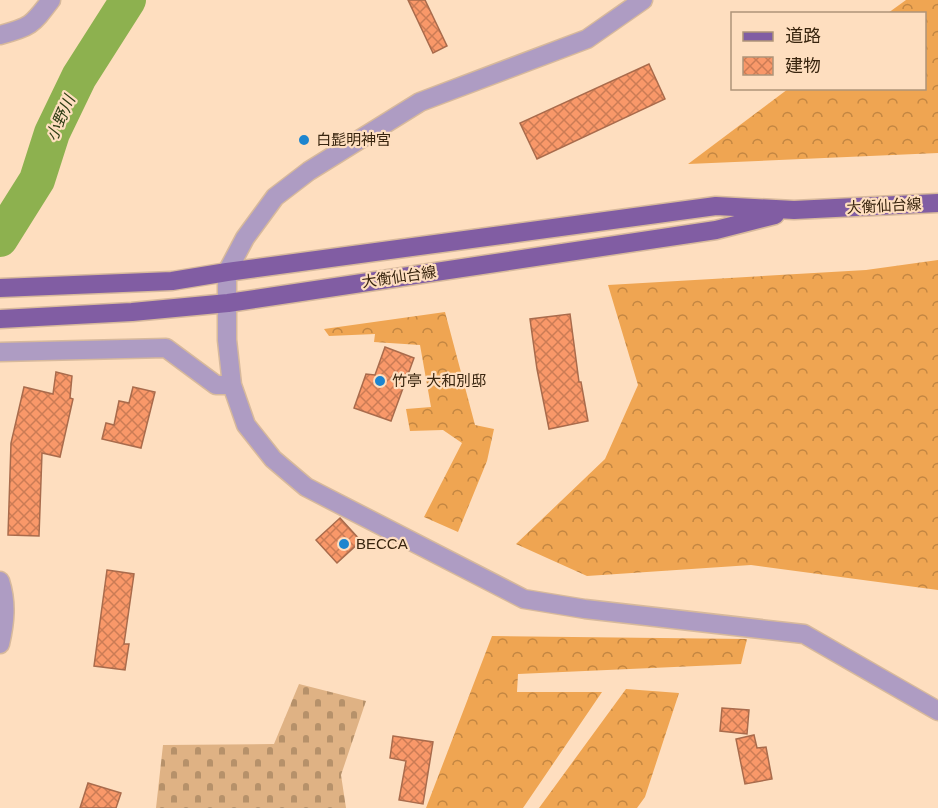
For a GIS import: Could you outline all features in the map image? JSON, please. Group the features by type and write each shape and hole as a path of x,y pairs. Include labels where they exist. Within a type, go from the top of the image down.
{"main road":[{"name":"大衡仙台線","path":"0,288 172,281 716,206 794,210 938,203"},
{"name":"大衡仙台線","path":"0,319 132,312 228,303 716,230 794,210"}],"street":[{"path":"0,35 24,29 35,20 51,0"},
{"path":"643,0 587,39 420,102 309,171 275,197 245,238 227,272 227,340 232,385 246,426 273,459 306,488 524,599 585,609 804,634 938,711"},
{"path":"0,352 166,348 216,385 232,385"},
{"path":"0,580 5,598 4,625 0,644"}],"green space":[{"path":"906,0 938,0 938,153 688,164 787,90 926,90 926,12 889,12"},
{"path":"938,260 938,590 751,565 587,576 516,544 605,459 638,385 608,285 866,270"},
{"path":"445,312 475,425 494,429 487,461 458,532 424,517 462,443 443,430 410,431 406,409 431,407 420,345 374,342 375,334 329,336 324,329"},
{"path":"492,636 747,639 741,664 518,674 517,692 602,692 523,808 426,808"},
{"path":"299,684 366,701 341,775 346,808 156,808 163,745 274,744"},
{"path":"626,689 679,693 645,797 637,808 539,808"}],"building":[{"path":"408,0 425,0 447,46 433,53"},
{"path":"649,64 665,99 537,159 520,123"},
{"path":"570,314 579,382 581,382 588,421 549,429 530,319"},
{"path":"385,347 414,358 391,421 354,408 366,374 375,375"},
{"path":"56,372 72,376 70,398 73,399 60,457 42,453 39,536 8,535 11,443 24,387 53,394"},
{"path":"133,387 155,392 141,448 102,439 106,423 114,425 119,401 129,403"},
{"path":"340,518 361,541 337,563 316,540"},
{"path":"107,570 134,574 124,644 129,644 125,670 94,666"},
{"path":"722,708 749,710 747,734 720,731"},
{"path":"754,735 757,748 766,747 772,779 745,784 736,739"},
{"path":"393,736 433,742 423,804 399,800 406,761 390,758"},
{"path":"88,783 121,793 116,808 80,808"}],"waterway":[{"name":"小野川","path":"0,239 37,180 52,133 79,77 128,0"}],"place":[{"name":"白髭明神宮","path":"304,140"},
{"name":"竹亭 大和別邸","path":"380,381"},
{"name":"BECCA","path":"344,544"}]}
